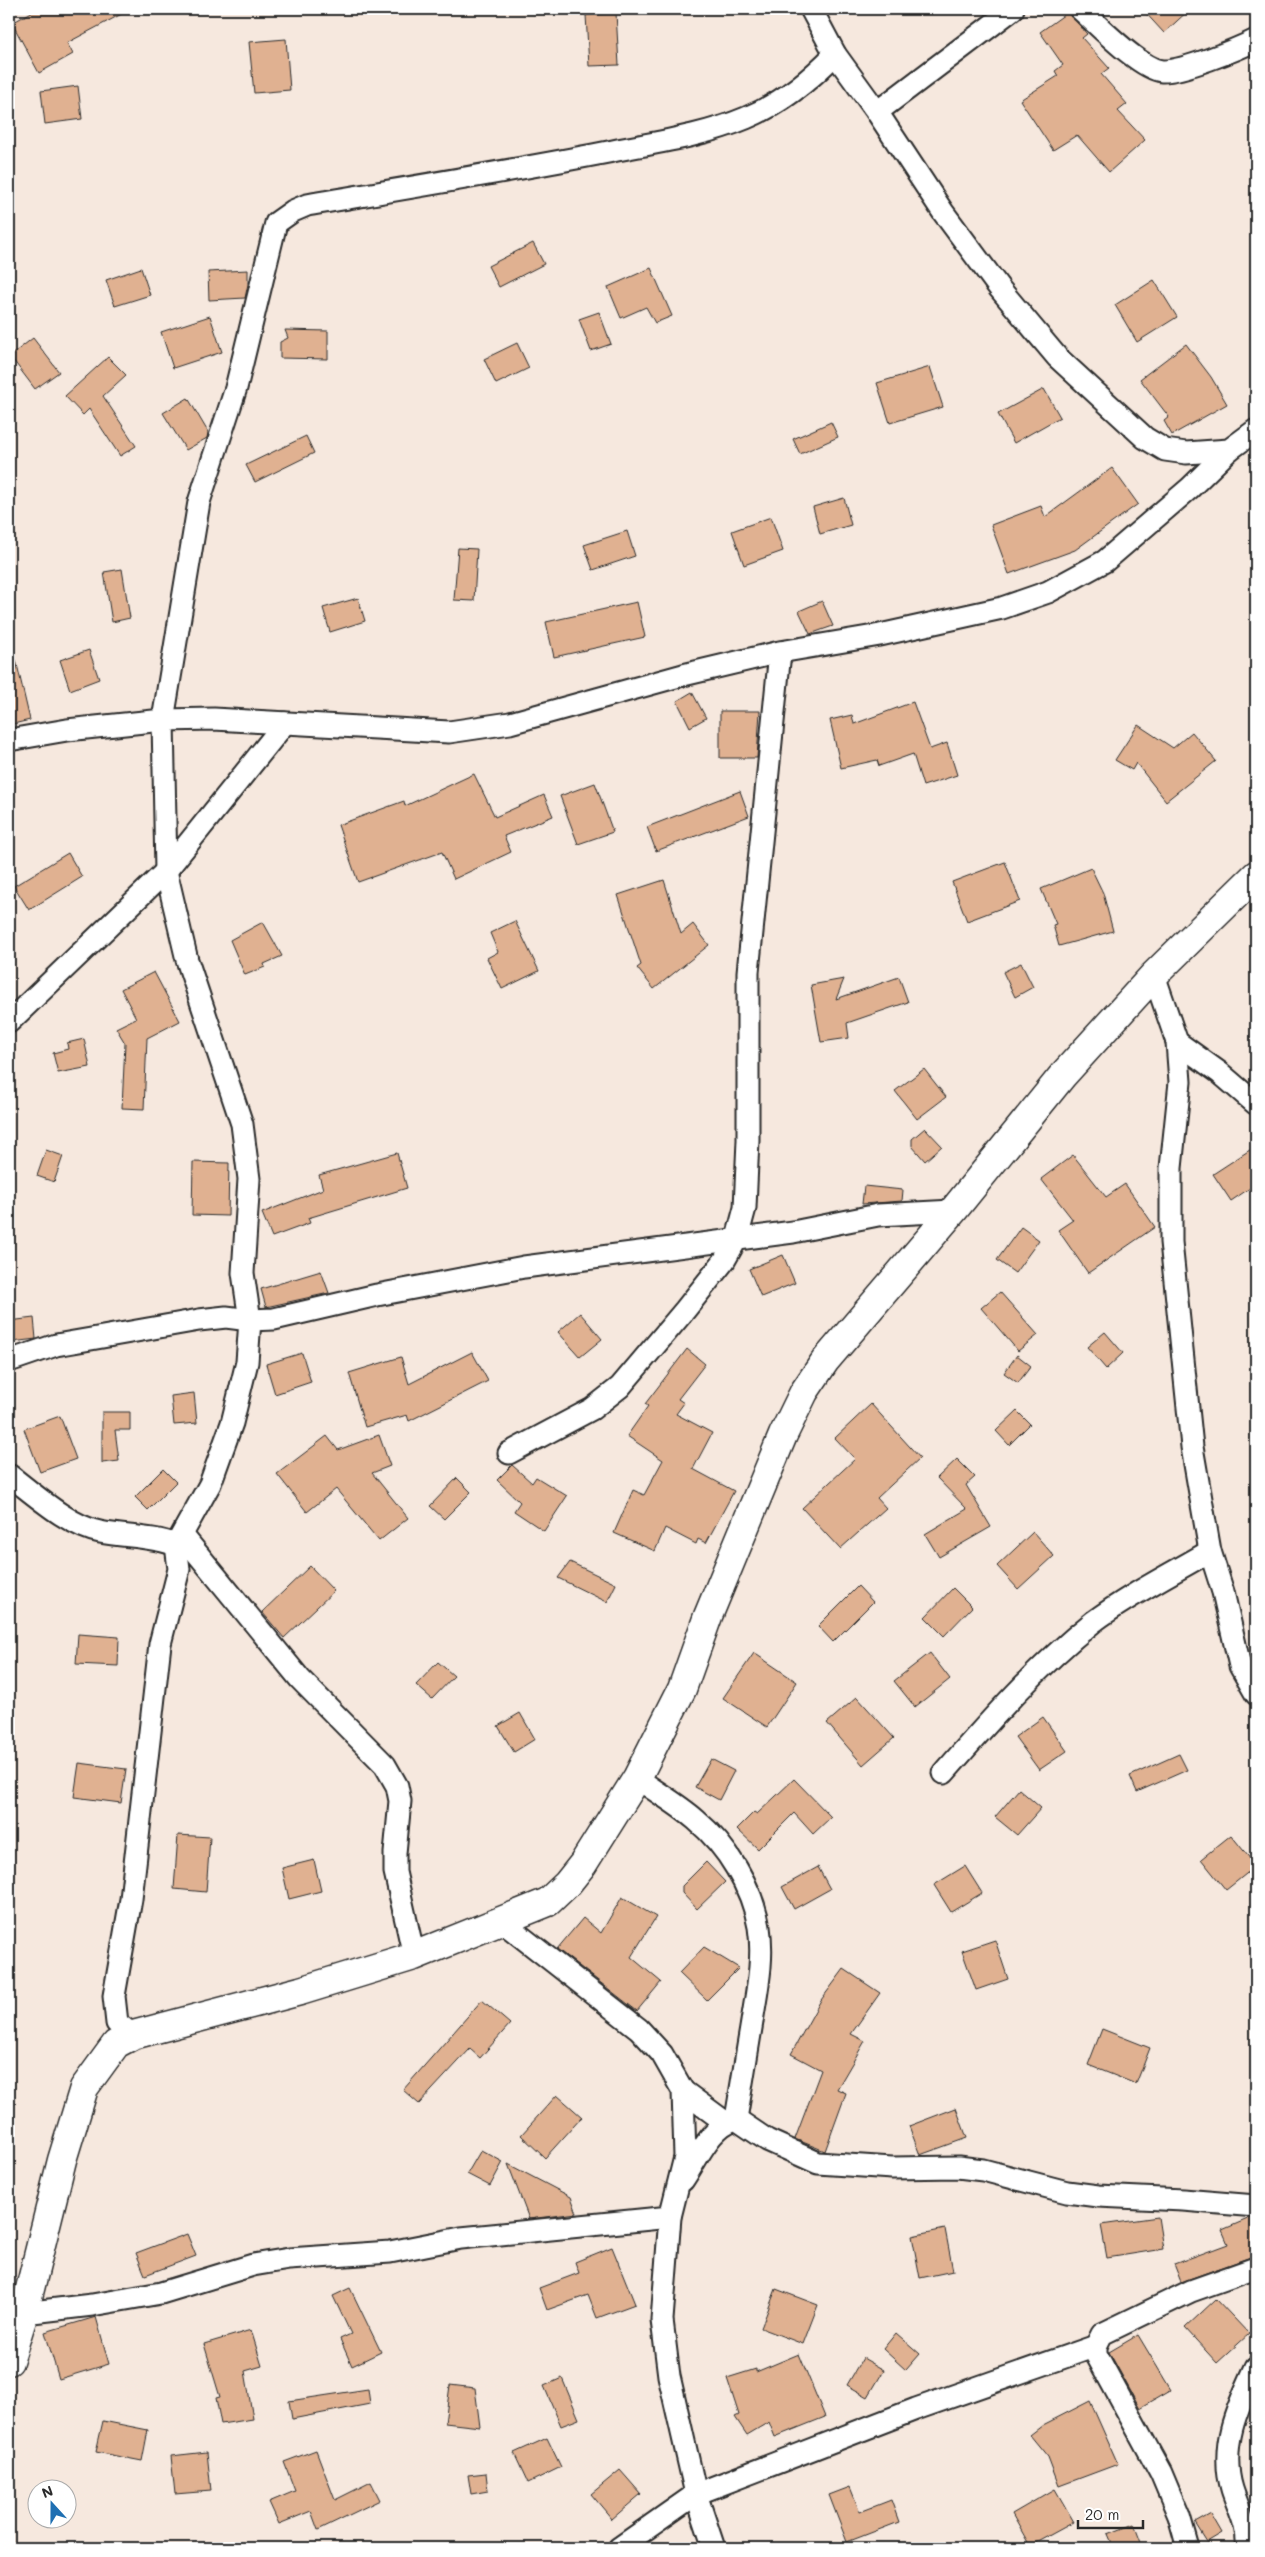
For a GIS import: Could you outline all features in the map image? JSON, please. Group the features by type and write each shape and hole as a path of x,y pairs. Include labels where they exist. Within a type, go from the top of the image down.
{"street":[{"path":"811,9 835,54 877,112 943,212 1000,289 1056,357 1145,438 1165,450 1186,453 1229,450"},
{"path":"877,112 1013,9"},
{"path":"1080,9 1143,63 1160,71 1173,70 1211,58 1256,40"},
{"path":"133,2036 117,2023 114,1996 131,1900 160,1644 178,1569 180,1541 210,1484 232,1423 247,1362 250,1320 243,1273 249,1179 242,1124 187,960 166,871 163,720 199,502 236,388 276,223 307,205 521,169 709,131 747,118 776,104 810,80 835,54"},
{"path":"9,740 67,730 163,720 214,719 449,732 510,723 683,675 780,652 880,635 984,612 1048,592 1105,561 1190,488 1229,450 1256,430"},
{"path":"509,1453 592,1409 620,1387 685,1310 724,1260 737,1238 746,1198 748,972 780,652"},
{"path":"9,1022 166,871 285,723"},
{"path":"10,2352 24,2313 62,2160 84,2088 116,2044 133,2036 300,1991 414,1956 548,1902 567,1884 583,1864 637,1778 682,1689 708,1616 782,1435 804,1392 825,1361 953,1211 1063,1074 1154,975 1256,875"},
{"path":"1154,975 1177,1042 1180,1082 1171,1168 1170,1242 1192,1447 1210,1551 1223,1592 1240,1666 1256,1694"},
{"path":"1177,1042 1220,1073 1256,1104"},
{"path":"9,1361 56,1345 199,1320 226,1317 250,1320 274,1319 377,1295 524,1267 793,1232 878,1215 953,1211"},
{"path":"9,1475 71,1520 98,1532 180,1541 300,1679 385,1765 397,1786 400,1801 394,1853 395,1872 414,1956"},
{"path":"944,1773 1026,1681 1059,1651 1095,1621 1133,1596 1210,1551"},
{"path":"637,1778 696,1820 719,1844 734,1865 749,1897 759,1926 761,1952 759,1978 730,2121 714,2133 679,2186"},
{"path":"500,1920 638,2029 662,2054 683,2091 685,2157 670,2217 662,2320 669,2376 696,2494 714,2548"},
{"path":"683,2091 730,2121 818,2163 892,2168 958,2167 983,2170 1040,2186 1098,2196 1256,2206"},
{"path":"24,2313 92,2305 160,2293 253,2265 289,2259 390,2252 461,2238 670,2217"},
{"path":"1188,2548 1179,2516 1161,2473 1096,2354 1096,2346 1102,2334 1191,2291 1256,2268"},
{"path":"619,2548 696,2494 916,2409 1096,2346"},
{"path":"1250,2545 1228,2476 1226,2453 1240,2401 1256,2367"}],"building":[{"path":"37,9 131,9 67,43 73,54 39,73 12,23"},
{"path":"1142,9 1190,9 1164,33"},
{"path":"1068,12 1087,34 1082,38 1109,68 1101,74 1127,104 1118,111 1145,140 1109,172 1077,135 1053,150 1020,100 1058,76 1055,71 1063,65 1040,32"},
{"path":"616,13 619,65 589,66 586,15"},
{"path":"286,39 290,90 254,93 249,42"},
{"path":"78,86 82,119 45,124 41,91"},
{"path":"533,243 544,264 499,287 488,266"},
{"path":"141,268 150,295 115,306 106,280"},
{"path":"651,268 672,316 655,323 646,307 621,318 608,287"},
{"path":"248,270 245,298 209,300 208,272"},
{"path":"1154,280 1177,317 1137,342 1115,305"},
{"path":"599,312 611,344 591,351 579,319"},
{"path":"210,316 222,352 173,368 161,332"},
{"path":"285,330 328,331 328,359 280,358 280,342 288,338"},
{"path":"33,338 59,372 35,389 10,356"},
{"path":"517,343 529,368 496,384 484,359"},
{"path":"1186,344 1211,377 1227,404 1172,435 1164,421 1169,417 1140,379"},
{"path":"108,357 126,375 103,396 136,446 120,456 89,409 83,415 65,396"},
{"path":"930,367 943,407 890,423 877,383"},
{"path":"1044,389 1060,417 1014,443 998,414"},
{"path":"188,398 208,432 207,438 186,450 163,413"},
{"path":"831,422 838,437 800,454 793,439"},
{"path":"306,436 314,453 255,482 246,465"},
{"path":"1112,468 1138,504 1075,550 1009,574 991,525 1041,506 1045,517"},
{"path":"844,498 851,525 820,534 813,507"},
{"path":"771,517 783,551 744,565 732,531"},
{"path":"627,531 635,556 593,570 584,545"},
{"path":"458,548 477,549 474,601 454,600"},
{"path":"122,569 130,618 112,622 104,572"},
{"path":"358,598 365,621 330,632 323,608"},
{"path":"822,601 833,626 810,634 799,611"},
{"path":"637,602 645,637 554,657 546,622"},
{"path":"89,650 99,679 70,690 60,660"},
{"path":"16,660 30,720 9,725 9,661"},
{"path":"692,692 706,718 690,727 677,701"},
{"path":"913,702 930,749 947,743 957,775 923,786 913,754 879,766 877,760 841,768 830,720 852,715 854,724"},
{"path":"720,711 760,711 757,758 720,758"},
{"path":"1138,725 1173,748 1192,732 1216,761 1166,801 1136,763 1132,770 1115,760"},
{"path":"474,774 495,817 544,795 553,816 504,836 511,852 454,879 442,852 358,882 338,825 404,801 405,806"},
{"path":"595,783 613,832 578,844 560,796"},
{"path":"740,791 749,816 656,851 647,827"},
{"path":"68,853 82,877 29,910 14,886"},
{"path":"1005,862 1020,901 967,921 952,882"},
{"path":"1091,868 1103,893 1113,931 1059,946 1053,925 1056,924 1041,889"},
{"path":"664,880 681,934 693,924 709,945 654,989 637,968 641,965 618,895"},
{"path":"515,921 539,971 502,989 487,958 498,952 490,933"},
{"path":"263,922 282,956 264,964 265,967 245,975 230,940"},
{"path":"1021,963 1033,987 1015,997 1003,972"},
{"path":"154,972 180,1021 147,1038 144,1109 122,1108 125,1043 116,1028 136,1018 121,989"},
{"path":"899,977 908,1002 847,1023 849,1038 821,1042 811,985 844,979 836,999"},
{"path":"84,1039 90,1067 58,1073 53,1053 68,1049 67,1043"},
{"path":"924,1069 946,1097 917,1119 895,1091"},
{"path":"925,1128 942,1146 925,1161 912,1146 912,1139"},
{"path":"1256,1146 1256,1184 1231,1201 1213,1174"},
{"path":"46,1150 63,1156 54,1182 37,1176"},
{"path":"397,1153 407,1188 308,1218 310,1223 272,1237 262,1213 323,1189 319,1175"},
{"path":"1073,1155 1106,1197 1125,1184 1155,1227 1088,1273 1058,1230 1073,1220 1041,1179"},
{"path":"193,1162 229,1163 228,1216 192,1215"},
{"path":"864,1186 903,1190 902,1201 862,1204"},
{"path":"1021,1227 1039,1240 1015,1273 997,1260"},
{"path":"783,1255 795,1283 761,1297 749,1269"},
{"path":"321,1271 329,1293 266,1307 261,1289"},
{"path":"1000,1292 1038,1335 1018,1351 981,1308"},
{"path":"580,1313 602,1339 580,1357 558,1332"},
{"path":"34,1318 36,1339 12,1342 9,1321"},
{"path":"1105,1332 1123,1353 1106,1369 1087,1347"},
{"path":"687,1349 705,1364 678,1399 684,1403 676,1414 712,1433 693,1469 734,1491 706,1543 698,1539 696,1544 665,1528 655,1551 614,1533 633,1490 644,1495 663,1460 627,1436 648,1406 645,1404"},
{"path":"472,1352 488,1381 409,1421 407,1415 365,1427 349,1373 401,1357 409,1384"},
{"path":"302,1353 311,1382 275,1394 266,1364"},
{"path":"1017,1355 1031,1366 1018,1383 1004,1373"},
{"path":"194,1393 197,1423 174,1425 171,1396"},
{"path":"871,1404 920,1458 877,1498 886,1508 840,1549 802,1508 855,1459 835,1438"},
{"path":"1017,1411 1030,1424 1009,1445 996,1431"},
{"path":"102,1412 130,1412 130,1430 115,1430 119,1461 102,1463"},
{"path":"60,1416 76,1459 40,1472 24,1429"},
{"path":"379,1435 390,1466 372,1473 408,1518 379,1541 336,1489 307,1512 277,1474 327,1436 338,1450"},
{"path":"957,1459 975,1477 966,1485 991,1527 939,1557 925,1534 967,1509 937,1478"},
{"path":"512,1465 532,1483 536,1477 567,1496 544,1531 514,1511 520,1502 497,1480"},
{"path":"163,1469 176,1482 148,1510 135,1497"},
{"path":"457,1478 471,1492 444,1519 430,1506"},
{"path":"1033,1532 1054,1556 1018,1589 997,1566"},
{"path":"570,1562 616,1584 607,1602 558,1578"},
{"path":"310,1566 334,1591 284,1638 262,1612"},
{"path":"858,1586 873,1602 833,1642 818,1626"},
{"path":"953,1588 972,1607 944,1636 925,1617"},
{"path":"78,1634 119,1637 118,1666 76,1664"},
{"path":"754,1653 797,1682 767,1727 723,1698"},
{"path":"930,1653 950,1679 915,1707 894,1681"},
{"path":"438,1662 454,1676 432,1699 416,1685"},
{"path":"857,1697 894,1738 863,1765 827,1723"},
{"path":"520,1713 535,1739 514,1752 498,1726"},
{"path":"1043,1717 1067,1751 1039,1770 1015,1737"},
{"path":"1179,1754 1187,1770 1137,1792 1130,1776"},
{"path":"711,1759 734,1771 719,1800 695,1787"},
{"path":"79,1763 126,1769 121,1803 74,1797"},
{"path":"794,1779 831,1817 813,1834 794,1813 758,1849 737,1829 754,1812 757,1814"},
{"path":"1019,1789 1041,1808 1017,1835 995,1817"},
{"path":"178,1835 210,1837 206,1892 174,1889"},
{"path":"1231,1835 1256,1866 1226,1890 1201,1859"},
{"path":"314,1860 321,1891 289,1899 282,1868"},
{"path":"706,1862 725,1882 697,1909 682,1893 682,1886"},
{"path":"965,1866 982,1893 951,1912 934,1885"},
{"path":"818,1867 830,1889 794,1909 782,1887"},
{"path":"622,1897 656,1917 631,1957 661,1982 637,2011 557,1949 583,1918 601,1933"},
{"path":"995,1940 1008,1979 976,1990 962,1951"},
{"path":"704,1947 739,1968 707,2000 679,1973"},
{"path":"844,1969 880,1993 851,2034 865,2041 837,2089 846,2093 825,2151 795,2139 821,2070 791,2054 821,2000"},
{"path":"482,2000 510,2024 480,2058 470,2049 419,2104 403,2090"},
{"path":"1102,2029 1150,2048 1136,2084 1088,2065"},
{"path":"557,2095 582,2117 545,2158 521,2135"},
{"path":"956,2108 967,2138 920,2155 909,2126"},
{"path":"481,2150 503,2162 490,2186 467,2174"},
{"path":"508,2164 571,2197 577,2213 529,2219"},
{"path":"1158,2217 1163,2249 1107,2258 1101,2225"},
{"path":"1250,2218 1256,2218 1256,2255 1181,2282 1174,2264 1228,2244 1222,2230"},
{"path":"945,2229 953,2271 920,2278 912,2236"},
{"path":"187,2234 196,2256 145,2275 136,2253"},
{"path":"612,2247 635,2304 597,2318 588,2295 547,2310 539,2288 579,2273 575,2262"},
{"path":"350,2288 381,2352 352,2366 340,2339 351,2334 333,2296"},
{"path":"776,2289 818,2305 803,2344 761,2328"},
{"path":"1216,2299 1249,2334 1217,2363 1185,2328"},
{"path":"96,2317 109,2364 59,2379 45,2332"},
{"path":"251,2330 262,2366 245,2371 253,2419 221,2424 216,2398 220,2397 204,2344"},
{"path":"896,2333 920,2354 906,2370 883,2349"},
{"path":"1138,2335 1171,2390 1140,2408 1109,2352"},
{"path":"799,2354 825,2417 775,2437 769,2422 747,2435 735,2417 739,2415 727,2378 756,2369 756,2372"},
{"path":"863,2358 884,2370 868,2397 847,2385"},
{"path":"562,2378 579,2419 561,2426 544,2386"},
{"path":"450,2385 475,2388 480,2427 445,2423"},
{"path":"368,2389 370,2404 292,2419 289,2401"},
{"path":"1090,2401 1118,2464 1059,2486 1048,2457 1030,2435 1043,2425"},
{"path":"103,2421 148,2430 142,2461 96,2452"},
{"path":"547,2438 561,2467 528,2483 514,2453"},
{"path":"316,2450 335,2500 371,2482 380,2500 318,2530 311,2511 279,2524 269,2502 295,2491 284,2462"},
{"path":"207,2452 211,2491 175,2494 171,2456"},
{"path":"620,2470 641,2494 612,2519 591,2494"},
{"path":"486,2473 488,2491 471,2494 468,2475"},
{"path":"850,2487 860,2512 891,2500 899,2522 847,2542 829,2495"},
{"path":"1055,2489 1074,2522 1030,2546 1012,2514"},
{"path":"1211,2514 1222,2533 1207,2542 1195,2523"},
{"path":"1134,2524 1143,2548 1114,2548 1108,2534"}]}
